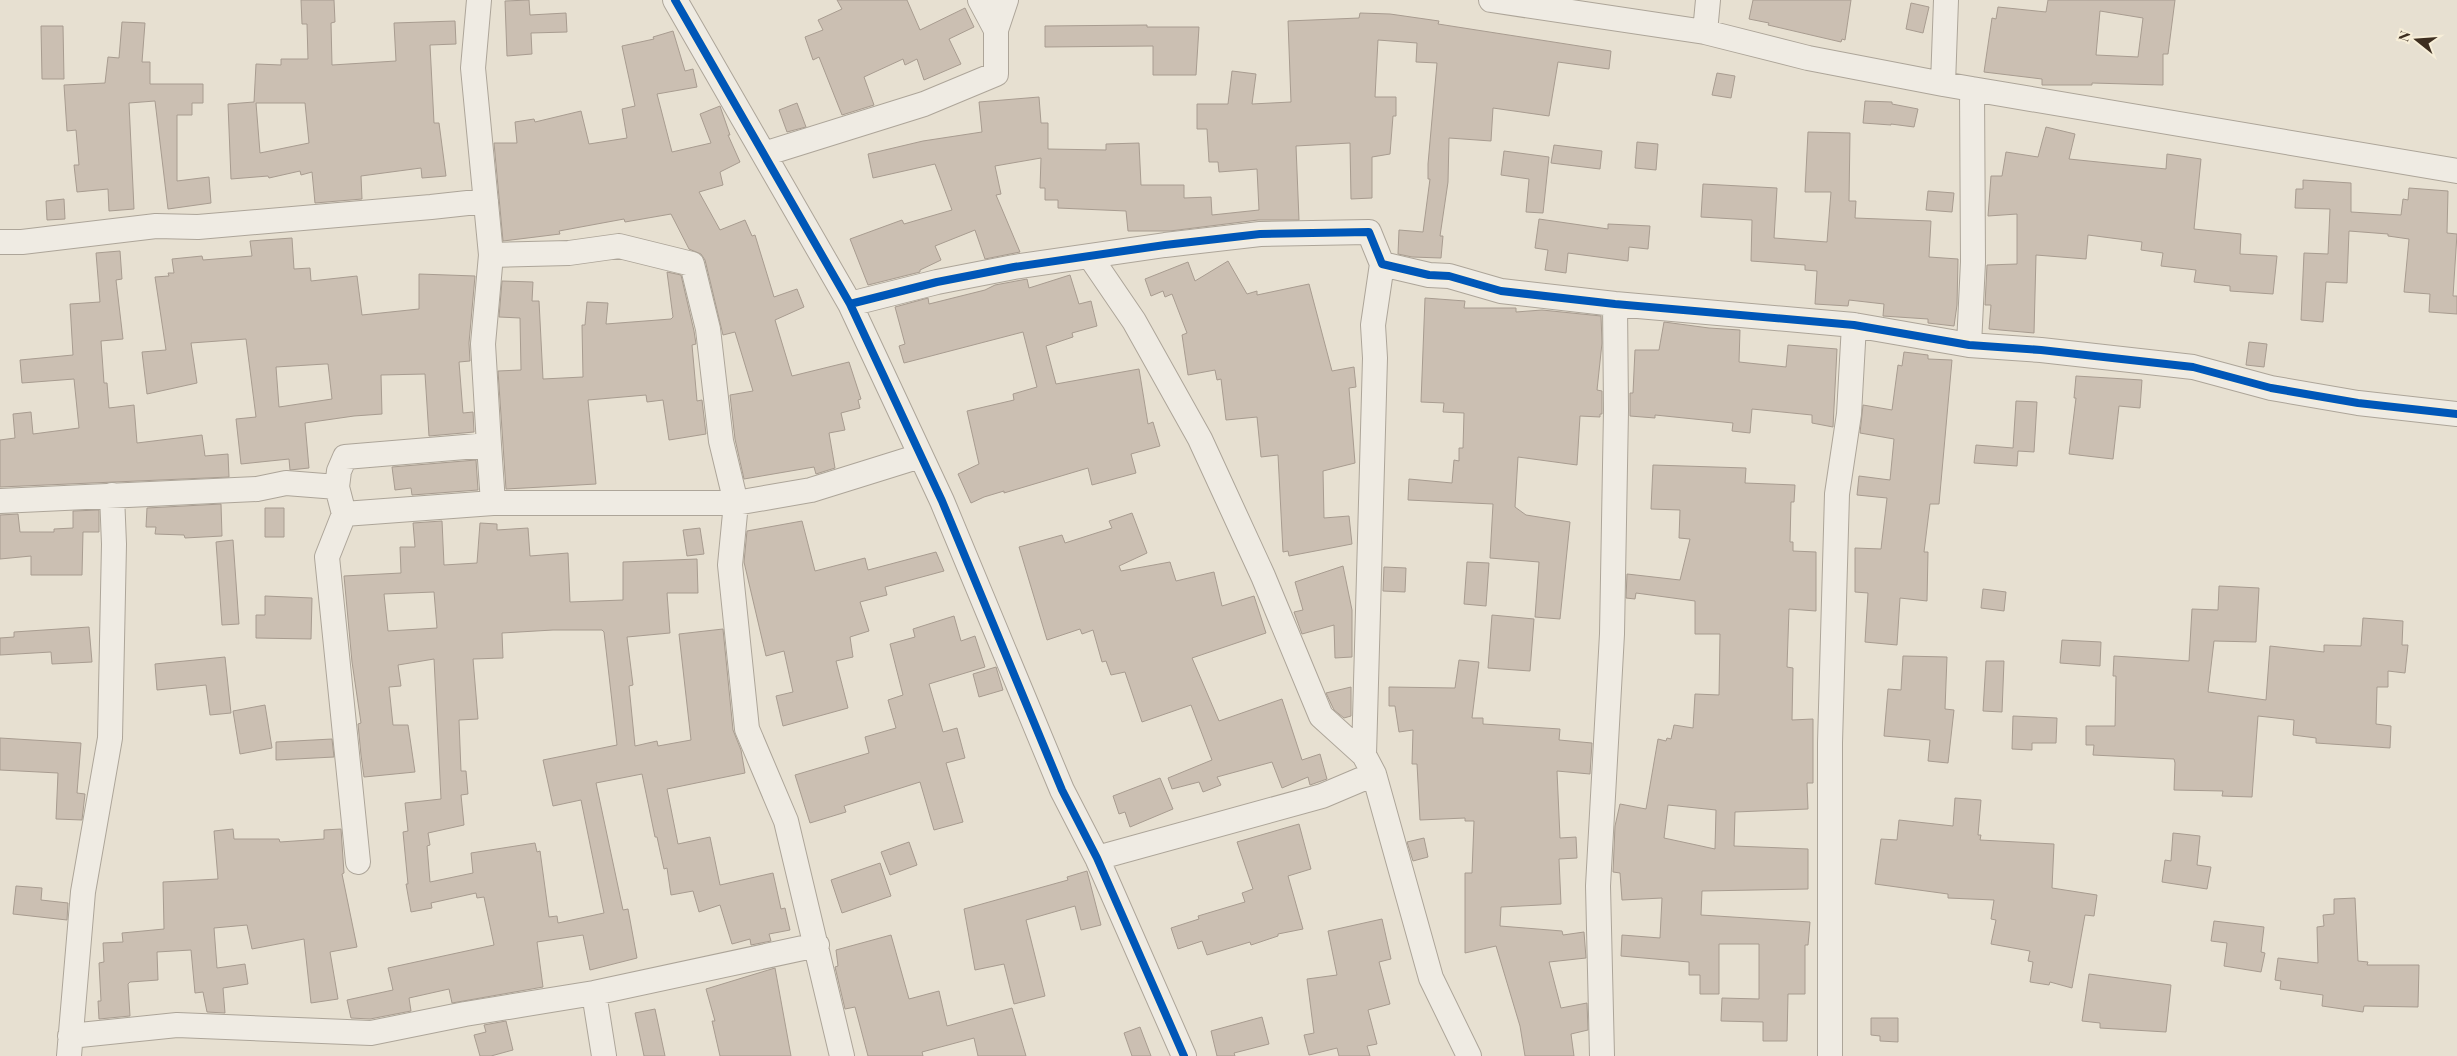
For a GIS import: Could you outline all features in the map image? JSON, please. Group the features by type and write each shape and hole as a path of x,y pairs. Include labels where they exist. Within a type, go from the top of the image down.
{"street":[{"path":"480,0 473,68 491,255 483,344 492,503"},
{"path":"675,0 850,304 942,501 1062,790 1097,858 1184,1056"},
{"path":"980,0 996,30"},
{"path":"764,154 924,104 996,74 996,30 1006,0"},
{"path":"1491,0 1705,32 1808,58 1942,84 2457,171"},
{"path":"1705,32 1708,0"},
{"path":"1942,84 1946,0"},
{"path":"1969,345 1972,262 1972,89"},
{"path":"0,242 22,242 156,226 198,227 430,208 486,200"},
{"path":"850,304 937,282 1014,267 1260,234 1369,232 1382,264 1373,326 1375,358 1369,765 1431,978 1469,1056"},
{"path":"491,255 569,253 619,246 692,264 708,329 721,441 736,502 730,565 747,729 786,821 842,1056"},
{"path":"1091,258 1134,321 1200,439 1263,576 1321,716 1369,765"},
{"path":"1382,264 1428,275 1448,276 1502,291 1615,304 1854,325 1969,345 2041,350 2193,368 2271,388 2358,403 2457,414"},
{"path":"1602,1056 1598,886 1612,634 1616,410 1615,304"},
{"path":"1830,1056 1830,743 1837,494 1849,414 1854,325"},
{"path":"358,862 327,557 344,514 337,487 339,471 346,457 489,445"},
{"path":"344,514 492,503 736,502 811,490 920,456"},
{"path":"0,501 257,489 286,483 337,487"},
{"path":"112,495 114,544 110,738 83,892 70,1046 177,1024 371,1033 465,1014 594,993 817,945"},
{"path":"1097,858 1322,796 1369,765"},
{"path":"594,993 604,1056"}],"building":[{"path":"301,0 334,0 335,22 331,23 332,65 396,61 394,23 455,21 456,44 430,45 434,123 439,123 446,176 422,178 421,168 361,176 362,199 315,203 312,172 301,175 300,171 269,178 268,176 231,179 228,104 254,102 256,64 281,65 281,59 308,59 307,24 302,24","holes":["256,103 305,103 309,143 260,153"]},
{"path":"529,0 530,15 566,13 567,32 531,33 532,54 507,56 505,1"},
{"path":"837,0 907,0 920,30 965,8 974,27 949,39 961,64 924,80 917,59 905,65 903,59 864,77 874,105 842,115 819,57 813,60 805,37 823,30 818,20 842,9"},
{"path":"1753,0 1851,0 1845,40 1842,39 1841,42 1749,19"},
{"path":"2048,0 2175,0 2168,54 2163,54 2163,85 2092,83 2092,85 2042,85 2042,79 1984,72 1992,18 1996,19 1998,7 2046,12","holes":["2100,11 2143,18 2138,57 2096,55"]},
{"path":"1911,3 1929,7 1923,33 1906,29"},
{"path":"1360,13 1390,14 1439,21 1438,24 1611,51 1609,69 1558,62 1549,116 1493,108 1491,141 1449,138 1448,182 1440,236 1443,236 1441,258 1412,257 1398,254 1399,230 1423,232 1430,179 1428,179 1428,164 1437,63 1416,62 1417,43 1378,40 1375,97 1396,97 1396,116 1393,116 1390,154 1372,157 1372,198 1351,199 1350,143 1296,146 1299,220 1258,220 1170,231 1128,231 1126,211 1058,208 1058,200 1045,200 1045,188 1040,188 1041,158 995,166 1001,194 996,195 1020,252 985,259 975,230 935,246 941,260 920,270 920,272 868,285 850,239 902,220 904,224 952,210 935,164 873,178 868,154 923,141 982,132 979,102 1039,97 1041,123 1048,123 1048,149 1106,150 1106,144 1139,143 1141,185 1184,185 1184,198 1211,197 1212,215 1259,210 1257,169 1219,172 1218,162 1209,162 1207,129 1197,129 1197,104 1228,104 1232,71 1256,74 1252,104 1291,102 1288,21 1359,18"},
{"path":"122,22 145,23 142,62 150,62 150,84 203,84 203,103 192,103 192,115 177,115 177,181 209,177 211,203 168,209 155,101 129,103 134,209 109,211 108,189 77,192 74,165 79,165 76,130 67,131 64,85 105,83 108,57 119,58"},
{"path":"1147,25 1147,27 1199,27 1196,75 1153,75 1153,46 1045,47 1045,26"},
{"path":"41,26 63,26 64,79 42,79"},
{"path":"673,31 685,71 693,69 697,87 657,94 672,152 711,143 700,114 720,106 730,135 728,135 740,162 720,172 723,185 699,192 720,230 745,220 752,236 755,235 774,297 797,289 804,307 775,320 792,376 849,362 861,399 858,400 860,408 841,413 845,430 829,433 835,468 816,474 814,467 744,479 735,439 730,395 753,391 735,332 723,335 705,260 701,254 689,249 671,214 625,222 624,219 559,231 560,234 503,241 494,143 517,143 515,122 534,119 535,122 581,111 589,144 627,138 622,109 635,106 622,46 654,39 653,37"},
{"path":"1717,73 1735,76 1731,98 1712,95"},
{"path":"1865,101 1892,102 1892,104 1918,109 1914,127 1863,123"},
{"path":"797,103 806,127 787,132 779,110"},
{"path":"2046,127 2075,134 2069,159 2166,169 2167,154 2201,159 2194,229 2241,234 2240,254 2277,256 2273,294 2230,291 2230,286 2194,282 2196,270 2161,266 2163,253 2141,250 2142,242 2088,235 2086,259 2036,255 2034,333 1989,329 1991,305 1985,305 1987,265 2017,264 2017,214 1988,216 1991,176 2002,176 2006,152 2038,157"},
{"path":"1808,132 1850,133 1849,201 1856,201 1855,218 1931,221 1929,257 1958,259 1957,305 1954,326 1928,323 1928,319 1883,316 1884,304 1849,300 1848,306 1815,304 1817,271 1805,270 1805,265 1751,261 1752,220 1701,217 1703,184 1777,188 1774,238 1827,242 1831,192 1805,192"},
{"path":"1637,142 1658,144 1656,170 1635,168"},
{"path":"1554,145 1602,151 1600,169 1551,163"},
{"path":"1504,151 1549,157 1543,213 1526,212 1529,179 1501,175"},
{"path":"2303,180 2351,183 2351,212 2401,215 2403,199 2408,200 2409,188 2448,191 2447,233 2457,234 2453,296 2457,296 2457,314 2429,312 2430,294 2404,292 2409,239 2388,236 2388,234 2349,231 2347,283 2326,282 2323,322 2301,320 2304,253 2328,254 2330,209 2295,208 2296,189 2303,189"},
{"path":"1928,191 1954,193 1952,212 1926,210"},
{"path":"64,199 65,219 47,220 46,201"},
{"path":"1539,219 1608,229 1608,224 1650,226 1648,249 1629,247 1628,261 1568,253 1566,273 1545,270 1548,250 1535,248"},
{"path":"292,238 294,269 310,268 311,281 357,276 362,315 419,309 419,274 475,276 469,343 470,361 459,362 463,413 473,412 474,432 429,436 425,374 381,375 382,414 305,423 309,468 290,470 289,459 241,464 236,419 256,417 246,339 191,343 197,383 147,394 142,352 166,350 155,277 169,276 168,273 174,273 172,259 202,256 203,260 252,256 250,241","holes":["328,364 332,399 279,407 276,367"]},
{"path":"120,251 122,279 116,280 123,339 101,341 104,383 107,383 109,408 134,405 137,443 202,435 205,456 228,454 229,477 0,487 0,440 15,438 13,414 31,412 33,434 79,428 74,379 22,383 20,360 73,355 70,304 100,302 96,253"},
{"path":"1228,261 1247,294 1257,291 1257,295 1309,284 1332,371 1354,367 1356,387 1349,388 1355,463 1323,471 1324,518 1349,516 1352,544 1289,556 1288,551 1283,552 1278,455 1261,457 1257,417 1226,420 1221,379 1217,380 1215,370 1188,375 1182,335 1187,333 1172,294 1165,297 1163,291 1151,296 1145,279 1188,262 1195,281"},
{"path":"667,272 681,275 694,331 696,344 692,345 697,401 702,400 706,434 669,440 663,400 647,402 646,395 588,400 596,484 506,489 498,371 521,370 520,318 499,317 502,281 533,282 532,301 539,301 543,379 583,377 582,325 585,325 587,302 608,303 606,324 671,319 673,317"},
{"path":"1070,275 1079,304 1091,301 1097,326 1072,333 1073,337 1046,346 1056,384 1139,369 1148,424 1153,422 1160,446 1131,454 1136,473 1092,485 1088,468 1004,493 1004,491 971,503 958,474 979,464 967,411 1014,400 1013,394 1037,387 1023,332 904,363 899,346 905,344 895,307 928,298 929,304 985,290 995,285 1027,279 1029,288"},
{"path":"1425,298 1465,301 1464,308 1516,308 1516,312 1542,310 1601,316 1602,343 1597,390 1602,391 1602,414 1600,414 1600,417 1580,416 1577,465 1518,457 1515,507 1526,515 1570,522 1560,619 1535,617 1539,562 1490,558 1493,504 1408,500 1409,479 1452,483 1454,460 1459,461 1459,448 1463,448 1464,413 1443,412 1444,403 1421,402"},
{"path":"1664,322 1740,330 1739,362 1786,367 1788,345 1837,349 1833,427 1812,423 1812,415 1752,409 1750,433 1732,431 1733,423 1655,415 1655,418 1630,416 1630,393 1633,393 1635,350 1659,350"},
{"path":"2249,342 2267,344 2264,367 2246,365"},
{"path":"1904,352 1928,355 1928,359 1952,360 1939,504 1930,504 1924,552 1928,552 1927,601 1900,598 1897,645 1865,642 1868,593 1855,592 1855,548 1881,549 1887,498 1857,495 1859,476 1890,480 1894,439 1860,433 1863,405 1892,410 1898,365 1902,366"},
{"path":"2076,376 2142,380 2140,408 2119,406 2113,459 2069,454 2076,398 2074,398"},
{"path":"2016,401 2037,402 2034,452 2018,451 2017,466 1974,463 1976,445 2013,448"},
{"path":"476,460 478,490 412,495 411,488 395,490 392,467"},
{"path":"1653,465 1746,468 1745,483 1795,485 1794,502 1791,502 1790,542 1793,542 1793,551 1816,552 1816,611 1789,609 1787,667 1793,668 1792,720 1813,719 1813,783 1807,783 1808,809 1735,812 1734,846 1808,849 1808,889 1702,891 1701,915 1810,922 1808,945 1805,945 1805,994 1788,994 1787,1041 1763,1041 1763,1022 1721,1021 1722,998 1759,999 1759,944 1719,944 1719,994 1700,994 1700,975 1689,975 1689,962 1621,956 1622,935 1660,938 1662,898 1622,900 1620,873 1613,872 1615,826 1620,804 1646,809 1658,739 1666,741 1667,738 1671,739 1674,725 1693,728 1695,694 1719,695 1720,634 1695,634 1695,601 1636,593 1635,599 1626,598 1627,574 1680,580 1690,539 1679,538 1680,510 1651,509","holes":["1668,805 1716,810 1715,849 1664,838"]},
{"path":"221,504 222,536 185,538 184,535 155,534 156,527 146,527 147,508"},
{"path":"265,508 284,508 284,537 265,537"},
{"path":"99,510 99,532 83,532 82,575 31,575 31,556 0,559 0,515 18,514 20,532 54,532 54,529 73,528 73,511"},
{"path":"1132,513 1147,553 1119,566 1121,571 1170,562 1176,581 1214,572 1222,606 1254,596 1266,633 1192,658 1219,721 1282,699 1302,760 1320,754 1327,779 1310,785 1308,777 1282,788 1272,762 1217,777 1221,785 1203,792 1199,782 1172,789 1168,778 1212,760 1191,705 1142,722 1125,672 1111,675 1106,661 1102,662 1093,630 1082,634 1080,629 1047,640 1019,547 1062,535 1065,543 1112,528 1109,521"},
{"path":"442,521 444,565 477,563 480,523 497,524 497,530 528,528 530,556 568,553 570,602 623,600 623,562 697,559 698,593 667,593 670,633 627,637 633,685 629,686 635,746 657,741 658,746 691,740 679,634 723,629 733,730 741,750 745,773 667,789 678,844 710,837 720,885 773,873 781,909 785,908 790,930 769,934 771,941 751,945 750,939 732,944 720,905 699,912 693,891 671,895 667,868 664,869 657,837 655,837 642,774 596,783 623,910 628,909 637,958 590,970 583,935 537,942 543,987 452,1003 449,989 409,998 411,1011 370,1019 351,1018 347,1000 393,990 388,968 494,945 484,897 477,898 476,893 431,903 432,908 411,912 406,884 408,884 403,832 408,831 405,803 441,799 434,659 398,665 401,686 389,687 393,725 408,725 415,772 364,777 358,724 361,723 352,662 344,576 401,573 400,547 415,547 413,523","holes":["434,592 437,628 388,631 384,594","602,630 604,632 617,745 543,760 553,806 581,800 604,913 558,923 557,916 549,917 540,851 537,852 535,843 471,853 473,873 430,882 427,846 430,845 428,833 464,825 461,795 468,794 466,771 461,771 459,720 478,719 473,659 503,658 502,633"]},
{"path":"802,521 815,571 865,558 868,570 936,552 944,571 885,587 887,595 860,602 869,631 850,637 853,657 836,661 848,708 783,726 776,696 793,692 784,651 766,656 744,562 747,531"},
{"path":"700,528 704,554 687,556 683,530"},
{"path":"233,540 239,624 222,625 216,542"},
{"path":"1467,562 1489,563 1486,606 1464,604"},
{"path":"1343,566 1352,610 1352,657 1335,658 1334,625 1302,634 1294,612 1303,610 1295,582"},
{"path":"1384,567 1406,568 1405,592 1383,591"},
{"path":"2219,586 2259,588 2256,642 2214,641 2208,692 2266,700 2270,646 2324,652 2324,645 2361,646 2363,618 2403,621 2402,645 2408,645 2405,673 2388,671 2388,687 2377,687 2376,724 2391,726 2390,748 2316,743 2316,738 2293,735 2294,720 2258,716 2252,797 2222,796 2223,791 2174,790 2174,759 2093,755 2094,745 2086,745 2086,726 2115,726 2116,676 2113,676 2114,656 2189,661 2192,609 2218,610"},
{"path":"1983,589 2006,592 2004,611 1981,608"},
{"path":"265,596 312,598 311,639 256,638 256,615 265,615"},
{"path":"1492,615 1534,619 1530,671 1488,668"},
{"path":"954,616 961,641 975,636 985,667 929,684 943,732 957,728 965,758 946,763 963,822 934,830 920,782 844,806 846,812 810,823 795,775 869,753 865,737 896,728 888,700 903,695 890,644 915,637 913,629"},
{"path":"89,627 92,662 52,664 51,652 0,655 0,638 14,637 14,632"},
{"path":"2062,640 2101,642 2100,666 2060,663"},
{"path":"1903,656 1947,657 1945,709 1954,710 1948,763 1928,761 1930,740 1884,736 1888,689 1901,690"},
{"path":"225,657 231,713 210,715 206,685 157,690 155,664"},
{"path":"1459,660 1479,662 1472,718 1483,718 1483,724 1560,729 1559,740 1592,743 1590,774 1557,771 1560,838 1576,837 1577,858 1559,859 1561,904 1501,907 1500,926 1562,931 1563,935 1584,932 1586,958 1549,962 1561,1008 1587,1003 1588,1030 1571,1034 1574,1056 1525,1056 1520,1026 1496,946 1465,953 1465,873 1472,873 1474,821 1465,821 1465,818 1420,820 1417,764 1412,764 1413,730 1399,732 1395,706 1389,706 1389,687 1455,688"},
{"path":"1986,661 2004,661 2002,712 1983,711"},
{"path":"996,667 1003,690 979,697 973,674"},
{"path":"1351,687 1351,716 1344,718 1334,710 1326,693"},
{"path":"265,705 272,748 240,754 233,711"},
{"path":"2013,716 2057,718 2056,743 2032,743 2032,750 2012,749"},
{"path":"0,738 81,743 77,793 85,794 82,820 56,819 58,773 0,770"},
{"path":"332,739 334,757 276,760 276,742"},
{"path":"1160,778 1173,809 1130,827 1125,812 1119,814 1113,796"},
{"path":"1955,798 1981,800 1978,835 1981,835 1980,840 2054,844 2052,888 2097,895 2094,916 2085,915 2072,988 2050,982 2049,985 2030,982 2033,962 2028,961 2030,951 1991,944 1996,920 1991,919 1994,900 1948,898 1948,894 1875,884 1881,839 1897,840 1899,820 1953,826"},
{"path":"1299,824 1311,869 1288,876 1303,929 1278,934 1278,936 1251,945 1250,942 1207,955 1202,941 1178,949 1171,928 1199,919 1198,916 1245,902 1242,893 1253,889 1237,842"},
{"path":"233,829 234,839 279,839 280,842 324,839 324,830 341,829 344,873 342,874 357,947 330,952 338,999 311,1003 304,939 252,949 247,925 214,928 217,968 245,964 248,984 223,988 225,1013 207,1012 203,992 195,993 191,950 157,952 158,980 130,982 128,984 130,1016 99,1019 98,1001 101,1001 99,963 104,962 103,943 123,942 122,933 164,929 163,882 218,879 214,831"},
{"path":"2173,833 2200,836 2197,865 2211,867 2207,889 2162,882 2165,860 2171,861"},
{"path":"1424,838 1428,857 1413,861 1407,842"},
{"path":"909,842 917,865 890,875 881,852"},
{"path":"880,863 891,896 842,913 831,880"},
{"path":"1087,871 1101,925 1081,930 1075,906 1026,920 1045,996 1014,1004 1004,964 975,970 964,909 1068,880 1067,877"},
{"path":"16,886 42,888 41,900 68,903 67,920 13,914"},
{"path":"2355,898 2358,961 2368,962 2367,965 2419,965 2418,1007 2364,1006 2363,1012 2322,1006 2323,995 2280,989 2281,981 2275,980 2278,958 2318,963 2317,927 2324,926 2323,915 2334,914 2334,899"},
{"path":"1382,919 1391,959 1379,962 1390,1004 1368,1010 1377,1044 1367,1046 1370,1056 1339,1056 1337,1048 1309,1055 1304,1035 1314,1033 1307,979 1337,975 1328,931"},
{"path":"2214,921 2264,927 2261,952 2265,953 2261,972 2224,966 2227,943 2211,941"},
{"path":"891,935 909,999 939,991 947,1026 1012,1008 1026,1056 978,1056 974,1038 922,1052 923,1056 868,1056 855,1007 845,1009 835,967 838,966 836,950"},
{"path":"775,968 791,1056 720,1056 712,1021 715,1021 706,989"},
{"path":"2089,974 2171,985 2166,1032 2100,1028 2100,1023 2082,1021"},
{"path":"655,1009 665,1056 644,1056 635,1013"},
{"path":"1262,1017 1269,1044 1234,1053 1235,1056 1217,1056 1211,1031"},
{"path":"1871,1018 1898,1018 1898,1042 1880,1041 1880,1036 1871,1035"},
{"path":"506,1021 513,1050 491,1056 480,1056 474,1035 486,1032 484,1025"},
{"path":"1140,1027 1151,1056 1132,1056 1124,1033"}],"cycle path":[{"path":"675,0 850,304 942,501 1062,790 1097,858 1184,1056"},
{"path":"850,304 937,282 1014,267 1165,245 1260,234 1369,232 1382,264 1429,275 1449,276 1501,291 1615,304 1854,325 1969,345 2041,350 2193,367 2271,388 2358,403 2457,414"}]}
